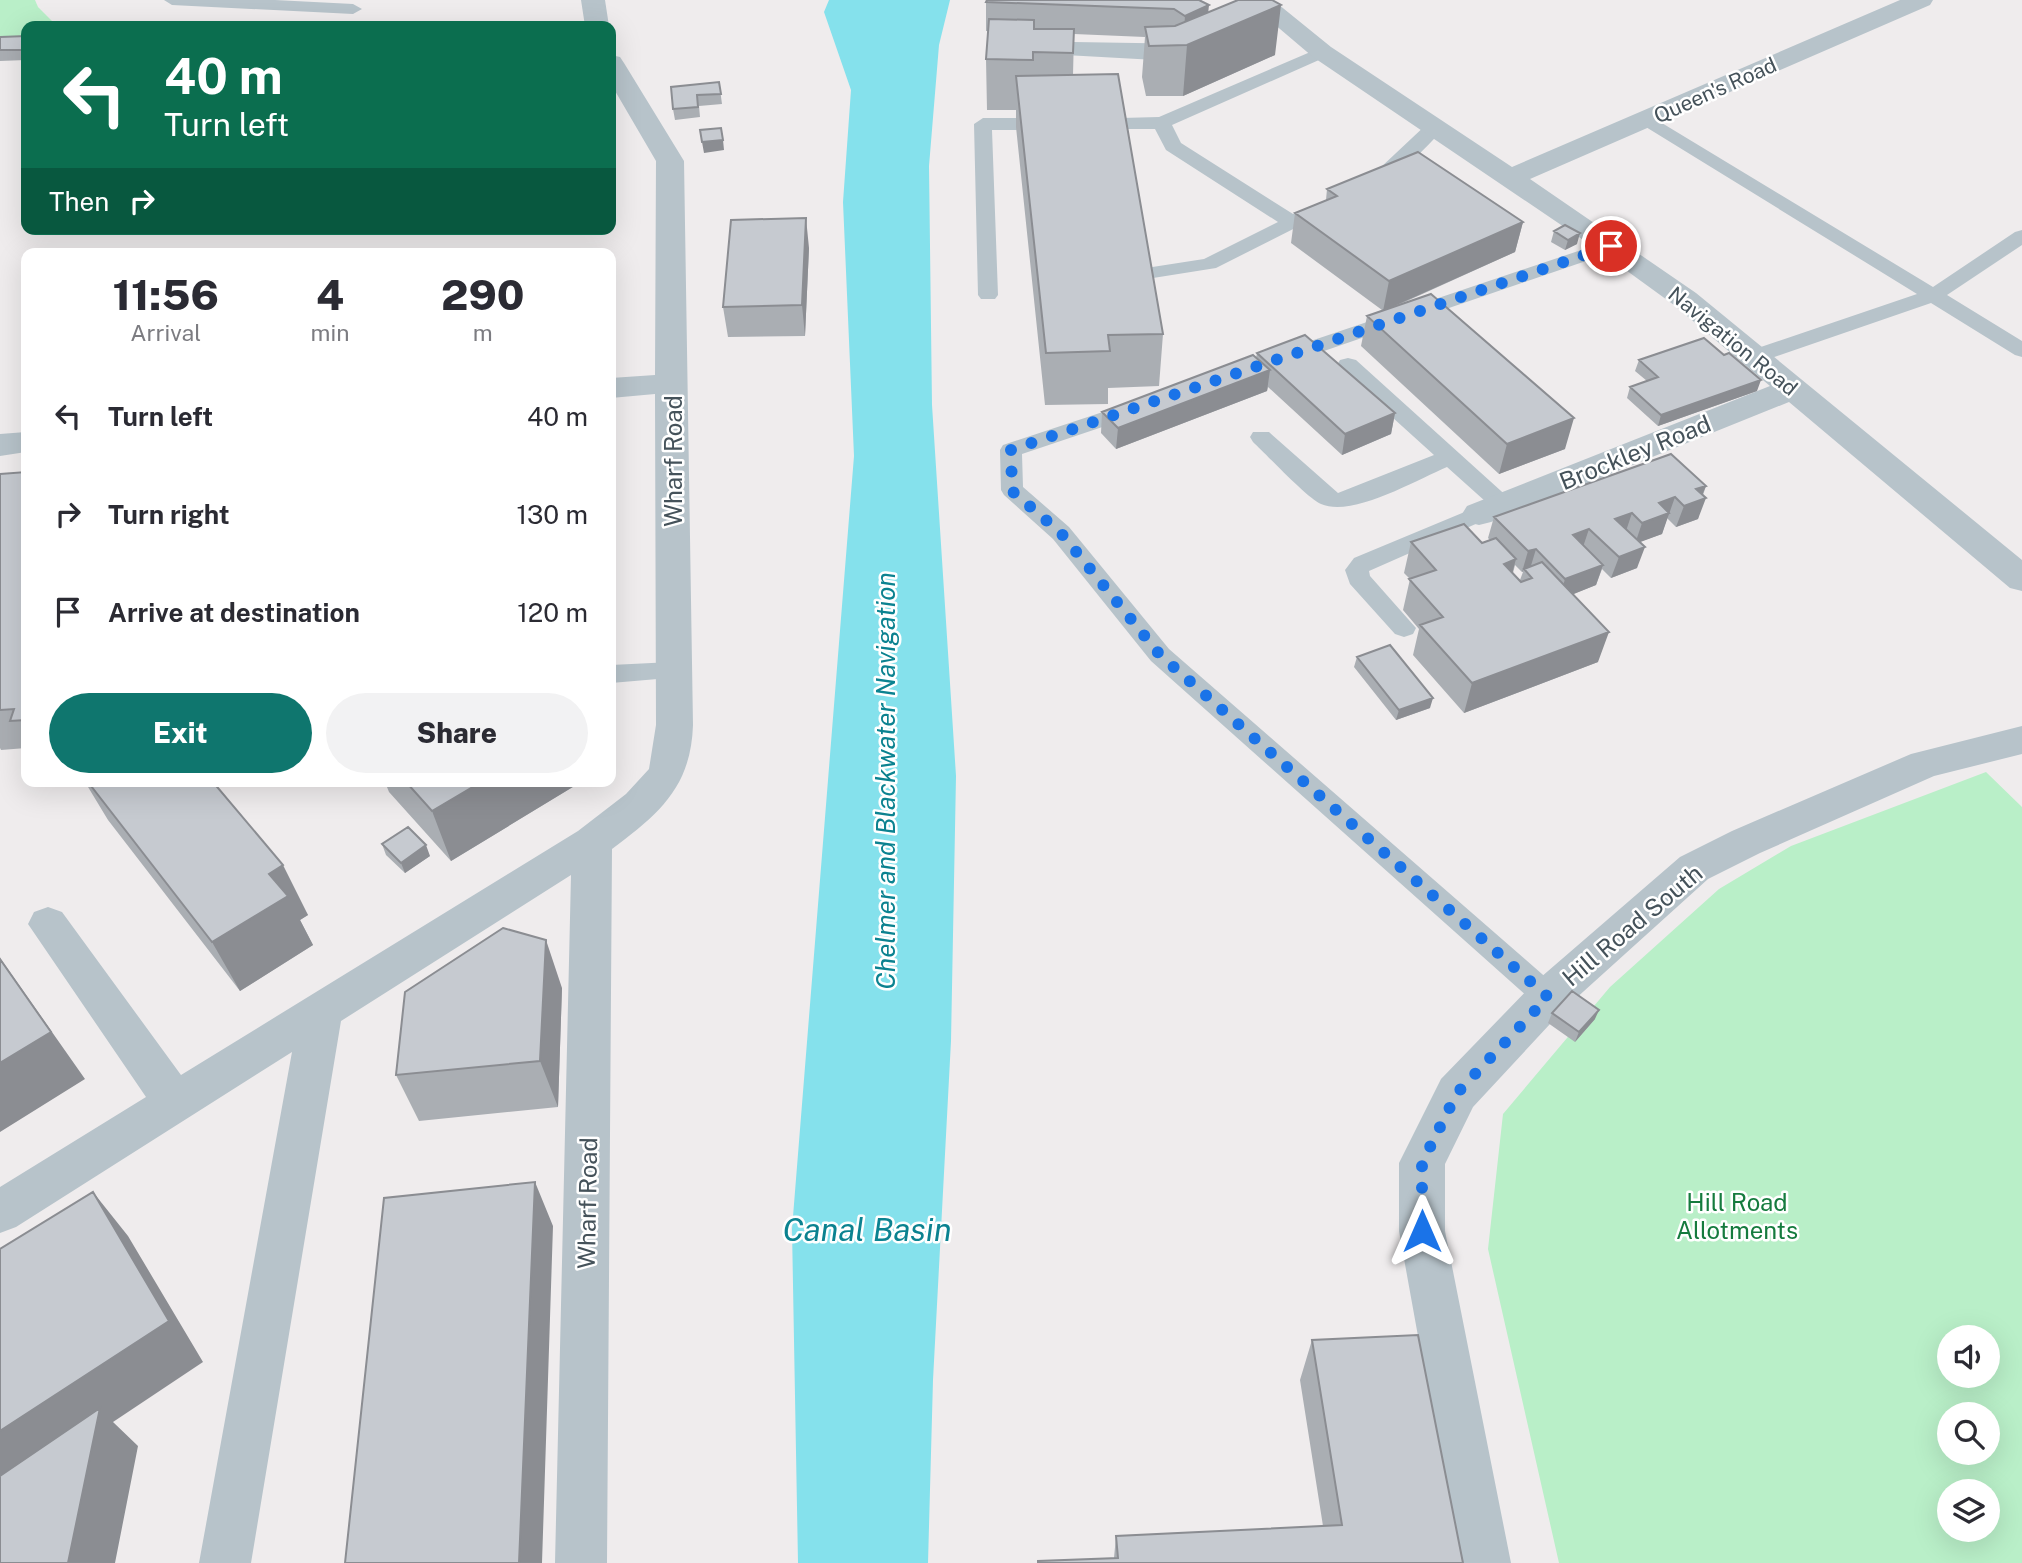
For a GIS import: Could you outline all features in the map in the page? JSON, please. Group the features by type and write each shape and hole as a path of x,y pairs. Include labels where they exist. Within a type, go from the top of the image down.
{"street":[{"path":"593,0 596,21"},
{"name":"Queen's Road","path":"1509,178 1921,0"},
{"name":"Navigation Road","path":"1262,14 1435,127 1685,299 2022,579"},
{"path":"1074,50 1192,54 1216,43"},
{"name":"Wharf Road","path":"0,1212 592,842 620,822 665,775 672,748 675,713 672,671 673,383 670,161 616,71"},
{"path":"616,388 673,383"},
{"name":"Brockley Road","path":"1491,509 1791,389"},
{"path":"0,446 21,443"},
{"name":"Hill Road South","path":"1485,1563 1422,1231 1422,1163 1457,1093 1548,997 1694,868 1746,842 1925,764 2022,740"},
{"name":"Wharf Road","path":"581,1563 592,842"},
{"path":"48,923 175,1102"},
{"path":"225,1563 321,1011"}],"lane":[{"path":"172,0 354,9"},
{"path":"339,21 354,9 372,0"},
{"path":"988,295 983,124 1162,123 1322,52"},
{"path":"1647,120 2022,350"},
{"path":"1162,123 1173,146 1292,222"},
{"path":"1350,191 1386,173 1435,127"},
{"path":"1153,272 1209,264 1315,210"},
{"path":"1753,357 1934,295 2022,236"},
{"path":"1259,366 1611,246"},
{"path":"1348,365 1450,457 1491,509 1362,564 1357,570 1358,578 1404,628"},
{"path":"1155,401 1011,450 1012,491 1061,533 1160,655 1548,997"},
{"path":"1261,437 1327,498 1338,501 1348,500 1450,457"},
{"path":"616,674 672,671"}],"green space":[{"path":"0,0 35,0 52,21 21,21 21,45 0,45"},
{"name":"Hill Road Allotments","path":"1986,772 2022,807 2022,1563 1559,1563 1488,1249 1503,1114 1610,987 1719,889 1791,846"}],"water":[{"name":"Canal Basin","path":"829,0 950,0 939,45 929,166 932,405 956,776 951,1041 933,1380 928,1563 798,1563 792,1229 854,456 843,202 851,90 824,12"}],"building":[{"path":"1199,0 1209,5 1185,16 1174,9 986,2"},
{"path":"1238,0 1272,0 1281,5 1187,45 1149,46 1145,27 1175,26"},
{"path":"989,19 1034,20 1034,29 1074,29 1073,53 1033,52 1033,60 986,59"},
{"path":"21,36 21,50 0,50 0,37"},
{"path":"1118,74 1163,334 1108,335 1110,351 1046,353 1016,76"},
{"path":"719,82 721,94 697,95 698,107 673,109 671,87"},
{"path":"721,128 723,140 702,142 700,130"},
{"path":"1418,152 1523,222 1389,281 1295,213 1337,196 1327,189"},
{"path":"806,218 802,305 723,307 731,220"},
{"path":"1565,225 1580,233 1568,240 1554,231"},
{"path":"1431,294 1574,418 1507,444 1367,316"},
{"path":"1305,335 1395,413 1345,434 1257,353"},
{"path":"1704,338 1724,355 1729,353 1761,380 1661,415 1630,387 1658,377 1639,360"},
{"path":"1253,355 1270,370 1118,428 1102,412"},
{"path":"1671,454 1706,486 1696,489 1706,498 1684,506 1675,497 1659,503 1669,513 1642,523 1632,513 1615,519 1645,547 1619,557 1589,529 1573,535 1603,565 1565,579 1536,549 1528,551 1494,517"},
{"path":"21,472 21,720 10,721 14,709 0,710 0,474"},
{"path":"1464,524 1482,543 1496,538 1516,559 1504,564 1521,582 1532,578 1524,569 1542,562 1609,632 1472,683 1420,625 1443,617 1409,579 1436,570 1411,542"},
{"path":"1390,645 1433,698 1399,710 1357,657"},
{"path":"92,787 217,787 283,865 269,874 288,896 212,942"},
{"path":"410,787 473,787 432,811"},
{"path":"408,827 426,845 401,863 382,844"},
{"path":"503,928 546,940 540,1061 396,1075 405,992"},
{"path":"0,959 51,1032 0,1063"},
{"path":"1572,991 1599,1010 1579,1032 1552,1013"},
{"path":"535,1182 519,1563 345,1563 384,1198"},
{"path":"93,1192 169,1321 0,1431 0,1249"},
{"path":"1418,1335 1463,1563 1038,1563 1118,1558 1116,1536 1342,1525 1312,1340"},
{"path":"100,1408 68,1563 0,1563 0,1476"}],"route":[{"path":"1422,1231 1422,1163 1457,1093 1548,997 1160,655 1061,533 1012,491 1011,450 1611,246"}],"water label":[{"name":"Chelmer and Blackwater Navigation","path":"885,781"}]}
